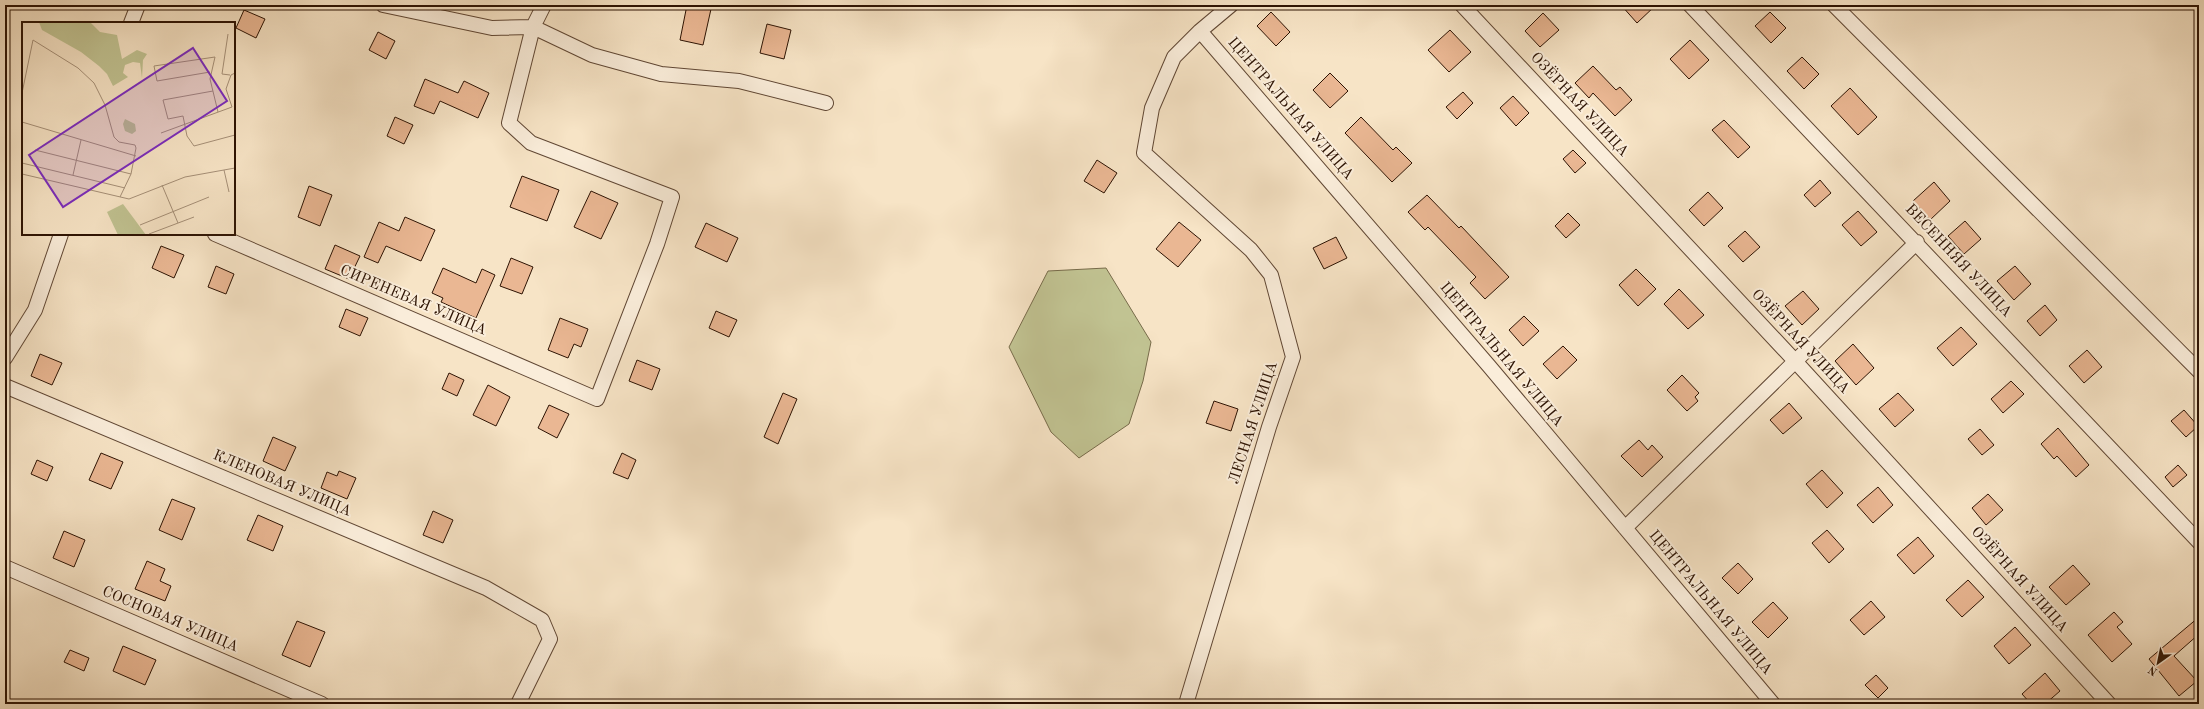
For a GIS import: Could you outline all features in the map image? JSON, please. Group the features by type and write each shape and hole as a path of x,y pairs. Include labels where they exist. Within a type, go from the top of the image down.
{"street":[{"path":"131,22 138,5"},
{"path":"383,5 492,28 532,27 592,55 661,74 739,81 826,102"},
{"path":"532,27 544,5"},
{"path":"1200,31 1231,5"},
{"name":"ОЗЁРНАЯ УЛИЦА","path":"1462,5 1795,361 2110,704"},
{"name":"ВЕСЕННЯЯ УЛИЦА","path":"1690,5 1917,242 2199,542"},
{"path":"1834,5 2199,371"},
{"name":"СИРЕНЕВАЯ УЛИЦА","path":"217,235 597,399 656,244 672,197 531,143 509,123 532,27"},
{"name":"ЛЕСНАЯ УЛИЦА","path":"1186,704 1269,427 1293,357 1271,275 1252,250 1144,153 1152,108 1174,57 1200,31"},
{"name":"ЦЕНТРАЛЬНАЯ УЛИЦА","path":"1200,31 1489,366 1773,704"},
{"path":"5,358 35,310 60,235"},
{"path":"1625,528 1917,242"},
{"name":"КЛЕНОВАЯ УЛИЦА","path":"5,386 486,588 542,620 550,639 518,704"},
{"name":"СОСНОВАЯ УЛИЦА","path":"5,567 322,704"}],"green space":[{"path":"1106,268 1151,342 1143,381 1129,424 1079,458 1051,432 1009,347 1048,271"}],"building":[{"path":"687,5 711,9 703,45 680,40"},
{"path":"1621,5 1656,5 1637,23"},
{"path":"244,10 265,19 256,38 236,28"},
{"path":"1271,12 1290,32 1276,46 1257,26"},
{"path":"1770,12 1786,28 1771,43 1755,26"},
{"path":"1543,13 1559,30 1540,47 1525,31"},
{"path":"767,24 791,30 784,59 760,53"},
{"path":"1450,30 1471,52 1449,72 1428,50"},
{"path":"378,32 395,41 386,59 369,50"},
{"path":"1690,40 1709,60 1689,79 1670,59"},
{"path":"1802,57 1819,74 1804,89 1787,71"},
{"path":"1593,66 1616,90 1620,87 1632,100 1615,116 1593,93 1589,98 1575,83"},
{"path":"1330,73 1348,91 1330,108 1313,90"},
{"path":"425,79 458,93 464,81 489,93 478,118 440,101 434,114 414,106"},
{"path":"1850,88 1877,117 1858,135 1831,106"},
{"path":"1463,92 1473,103 1457,119 1446,107"},
{"path":"1513,96 1529,113 1516,126 1500,108"},
{"path":"395,117 413,125 404,144 387,136"},
{"path":"1361,117 1393,150 1396,147 1412,163 1392,182 1345,133"},
{"path":"1724,120 1750,147 1738,158 1712,130"},
{"path":"1573,150 1586,163 1575,173 1563,159"},
{"path":"1097,160 1117,173 1104,193 1084,181"},
{"path":"522,176 559,190 547,221 510,207"},
{"path":"1820,180 1831,193 1815,207 1804,195"},
{"path":"1934,182 1950,201 1930,220 1913,201"},
{"path":"309,186 332,195 320,226 298,217"},
{"path":"591,191 618,203 601,239 574,227"},
{"path":"1708,192 1723,208 1704,226 1689,210"},
{"path":"1427,195 1459,228 1461,226 1509,277 1485,299 1470,283 1476,277 1428,227 1425,230 1408,212"},
{"path":"1858,211 1877,232 1861,246 1842,225"},
{"path":"1568,213 1580,225 1566,238 1555,226"},
{"path":"405,217 435,230 421,261 386,246 378,263 364,257 379,222 399,231"},
{"path":"1965,221 1981,239 1964,254 1948,236"},
{"path":"1179,222 1201,240 1178,267 1156,249"},
{"path":"706,223 738,238 727,262 695,247"},
{"path":"1745,231 1760,247 1743,262 1728,246"},
{"path":"1336,237 1347,258 1324,269 1313,248"},
{"path":"335,245 360,256 349,279 325,269"},
{"path":"161,246 184,255 174,278 152,268"},
{"path":"511,258 533,267 522,294 500,286"},
{"path":"216,266 234,274 226,294 208,287"},
{"path":"2015,266 2031,284 2014,300 1997,281"},
{"path":"443,268 476,283 482,269 495,275 476,318 441,302 443,298 432,293"},
{"path":"1636,269 1656,289 1638,306 1619,285"},
{"path":"1679,289 1704,315 1688,329 1664,304"},
{"path":"1803,291 1819,309 1802,325 1785,306"},
{"path":"2045,305 2057,320 2040,336 2027,321"},
{"path":"346,309 368,318 360,336 339,327"},
{"path":"716,311 737,320 729,337 709,328"},
{"path":"1524,316 1539,331 1523,346 1509,330"},
{"path":"560,318 588,329 581,347 574,344 568,358 548,350"},
{"path":"1961,327 1977,344 1953,366 1937,348"},
{"path":"1853,344 1874,368 1856,385 1835,361"},
{"path":"1563,346 1577,360 1557,379 1543,364"},
{"path":"2087,350 2102,367 2084,383 2069,366"},
{"path":"40,354 62,363 52,385 31,376"},
{"path":"637,360 660,369 652,390 629,381"},
{"path":"449,373 464,380 457,396 442,389"},
{"path":"1682,375 1699,393 1695,397 1698,401 1687,411 1667,390"},
{"path":"2011,381 2024,394 2003,413 1991,399"},
{"path":"488,385 510,397 496,426 473,415"},
{"path":"783,393 797,399 778,444 764,437"},
{"path":"1898,393 1914,410 1895,427 1879,409"},
{"path":"1214,401 1238,409 1231,431 1206,423"},
{"path":"1789,403 1802,418 1783,434 1770,420"},
{"path":"549,405 569,414 557,438 538,428"},
{"path":"2184,410 2198,426 2186,437 2171,421"},
{"path":"2058,428 2089,465 2076,477 2057,456 2054,459 2041,444"},
{"path":"1980,429 1994,445 1982,455 1968,439"},
{"path":"273,437 296,447 285,471 263,461"},
{"path":"1639,440 1648,450 1652,445 1663,457 1642,477 1621,456"},
{"path":"101,453 123,462 111,489 89,480"},
{"path":"622,453 636,460 628,479 613,473"},
{"path":"37,460 53,467 47,481 31,474"},
{"path":"2178,465 2187,475 2173,487 2165,477"},
{"path":"1822,470 1843,493 1827,508 1806,484"},
{"path":"339,471 356,478 347,499 321,488 327,472 337,476"},
{"path":"1878,487 1893,505 1873,523 1857,505"},
{"path":"1988,494 2003,510 1986,525 1972,508"},
{"path":"172,499 195,508 182,540 159,530"},
{"path":"433,511 453,520 443,543 423,535"},
{"path":"258,515 283,526 273,551 247,540"},
{"path":"1827,530 1844,549 1829,563 1812,543"},
{"path":"64,531 85,540 74,567 53,558"},
{"path":"1918,537 1934,556 1914,574 1897,555"},
{"path":"147,561 165,569 160,581 171,586 165,601 135,589"},
{"path":"1738,563 1753,579 1738,594 1722,578"},
{"path":"2073,565 2090,584 2066,605 2049,587"},
{"path":"1968,580 1984,597 1962,617 1946,600"},
{"path":"1871,601 1885,617 1864,635 1850,620"},
{"path":"1773,602 1788,618 1768,638 1752,622"},
{"path":"2114,612 2123,622 2117,627 2132,644 2112,662 2088,635"},
{"path":"2199,617 2199,634 2174,656 2197,681 2179,696 2149,659"},
{"path":"297,621 325,632 310,667 282,655"},
{"path":"2015,627 2031,645 2009,664 1994,646"},
{"path":"123,646 156,660 145,685 113,671"},
{"path":"70,650 89,658 84,671 64,662"},
{"path":"2045,673 2060,691 2045,704 2031,704 2022,694"},
{"path":"1876,675 1888,688 1878,698 1865,685"}]}
